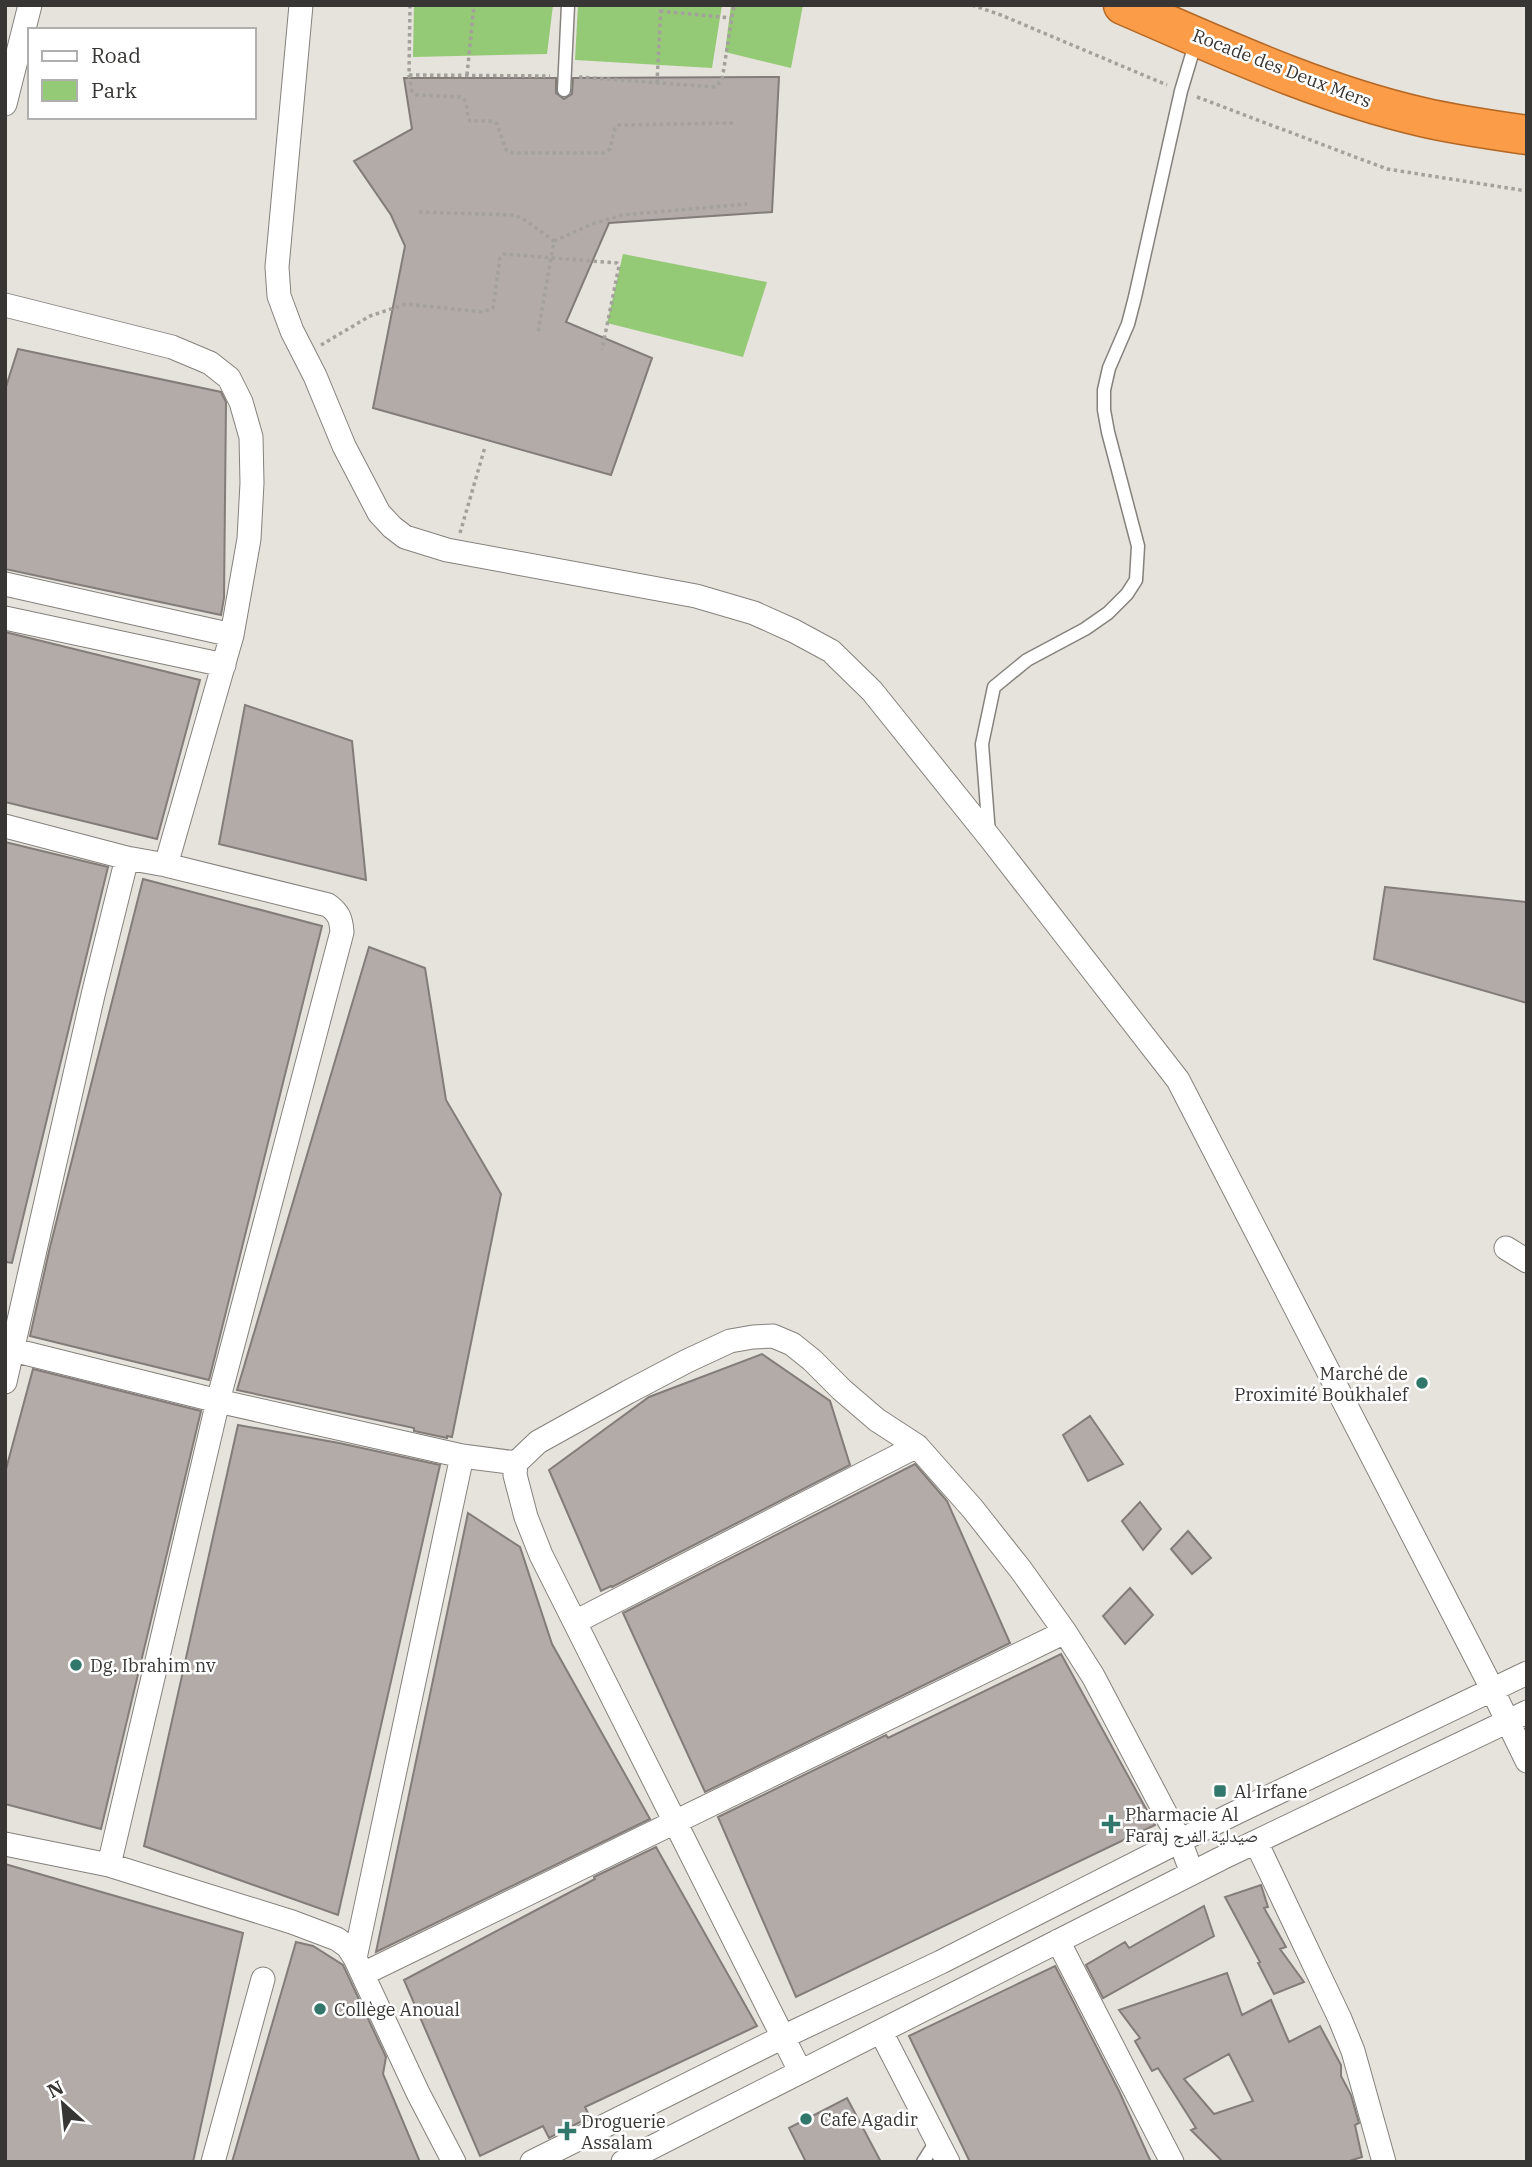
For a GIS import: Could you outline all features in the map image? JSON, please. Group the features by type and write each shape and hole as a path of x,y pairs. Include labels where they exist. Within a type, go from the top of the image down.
{"highway":[{"name":"Rocade des Deux Mers","path":"1123,5 1316,85 1421,117 1527,135"}],"street":[{"path":"5,104 30,5"},
{"path":"301,5 278,267 279,296 344,446 379,513 405,537 421,543 455,552 696,596 754,613 831,652 872,691 1178,1080 1493,1690 1517,1717 1527,1761"},
{"path":"5,305 172,347 210,363 229,378 241,402 251,437 252,482 248,539 232,635 166,865"},
{"path":"5,584 232,635"},
{"path":"5,618 224,665"},
{"path":"5,826 328,905 337,912 341,921 342,932 218,1401 109,1865"},
{"path":"5,1382 9,1349 127,858"},
{"path":"1506,1248 1527,1261"},
{"path":"800,2071 541,1555 526,1517 515,1475 516,1463 538,1442 709,1351 730,1341 753,1336 773,1336 792,1344 877,1420 917,1446 972,1508 1065,1632 1093,1676 1180,1841 1192,1873"},
{"path":"9,1349 218,1401 462,1456 516,1463"},
{"path":"575,1622 917,1446"},
{"path":"359,1966 462,1456"},
{"path":"359,1966 676,1822 1065,1632"},
{"path":"532,2162 941,1962 1180,1841 1527,1673"},
{"path":"623,2162 1192,1873 1517,1717"},
{"path":"1256,1842 1348,2041 1384,2162"},
{"path":"5,1844 109,1865 337,1939 348,1947 359,1966 418,2093 454,2162"},
{"path":"1058,1941 1172,2162"},
{"path":"213,2162 262,1979"},
{"path":"881,2032 948,2162"}],"lane":[{"path":"564,90 568,5"},
{"path":"990,838 982,744 994,687 1027,660 1086,629 1108,613 1127,594 1136,580 1138,546 1108,432 1104,390 1109,368 1128,324 1181,91 1198,37"},
{"path":"923,2162 937,2140"}],"path":[{"path":"467,75 474,5"},
{"path":"972,5 1181,91 1387,169 1527,191"},
{"path":"657,83 660,8 732,18"},
{"path":"409,75 412,91 416,95 462,97 466,102 467,117 470,121 493,121 497,124 506,150 513,153 604,153 610,149 615,128 619,125 735,123"},
{"path":"554,241 592,224 622,215 747,204"},
{"path":"419,212 512,215 522,218 554,241"},
{"path":"537,332 554,241"},
{"path":"304,355 370,316 406,304 489,311 494,308 500,258 504,254 617,263 619,267 602,350"},
{"path":"455,552 485,447"}],"green space":[{"path":"414,5 553,5 547,54 413,57"},
{"path":"578,5 722,5 712,68 575,60"},
{"path":"731,5 803,5 791,68 725,52"},
{"path":"623,254 767,282 743,357 607,323"}],"building":[{"path":"779,77 772,212 609,223 566,322 652,358 611,475 373,408 405,246 391,215 354,161 412,129 404,78 556,78 556,93 564,99 572,94 573,78"},
{"path":"18,349 221,392 226,402 224,598 221,615 5,569 5,390"},
{"path":"5,632 200,680 157,839 5,802"},
{"path":"245,705 352,741 366,880 219,844"},
{"path":"5,842 108,867 12,1263 5,1262"},
{"path":"143,879 322,926 209,1380 30,1336"},
{"path":"1385,887 1527,902 1527,1003 1374,959"},
{"path":"369,947 425,968 446,1100 501,1194 452,1437 447,1438 414,1431 414,1428 237,1390"},
{"path":"762,1354 830,1401 850,1465 601,1591 549,1470 649,1397"},
{"path":"33,1369 201,1411 101,1829 5,1804 5,1473"},
{"path":"1090,1416 1123,1464 1088,1481 1063,1435"},
{"path":"238,1425 440,1465 338,1915 144,1846"},
{"path":"915,1464 947,1501 1010,1643 705,1792 623,1613"},
{"path":"1140,1502 1161,1529 1143,1550 1122,1521"},
{"path":"468,1513 520,1547 552,1644 650,1819 376,1952"},
{"path":"1188,1531 1211,1558 1192,1574 1171,1549"},
{"path":"1130,1588 1153,1615 1125,1644 1103,1616"},
{"path":"1061,1654 1155,1825 796,1997 718,1817"},
{"path":"656,1847 757,2026 585,2107 590,2117 549,2138 543,2126 480,2156 404,1980 595,1879 594,1877"},
{"path":"5,1864 243,1933 193,2162 5,2162"},
{"path":"1261,1885 1268,1907 1264,1908 1286,1947 1280,1949 1304,1982 1274,1994 1225,1897"},
{"path":"1204,1906 1214,1936 1103,1998 1086,1965 1125,1942 1129,1948"},
{"name":"Collège Anoual","path":"296,1942 313,1946 343,1965 386,2057 383,2074 420,2162 232,2162"},
{"path":"1055,1966 1119,2091 1151,2162 970,2162 909,2036"},
{"path":"1227,1973 1242,2015 1271,2000 1289,2042 1320,2026 1341,2065 1341,2076 1351,2095 1359,2123 1355,2125 1362,2157 1346,2162 1223,2162 1191,2130 1196,2128 1158,2068 1152,2071 1135,2041 1140,2038 1119,2010","holes":["1229,2054 1253,2101 1214,2114 1184,2079"]},
{"path":"847,2098 881,2162 806,2162 789,2128"}],"place":[{"name":"Marché de Proximité Boukhalef","path":"1422,1383"},
{"name":"Dg. Ibrahim nv","path":"76,1665"},
{"name":"Al Irfane","path":"1220,1791"},
{"name":"Pharmacie Al Faraj صيدلية الفرج","path":"1111,1824"},
{"name":"Collège Anoual","path":"320,2009"},
{"name":"Cafe Agadir","path":"806,2119"},
{"name":"Droguerie Assalam","path":"567,2131"}]}
